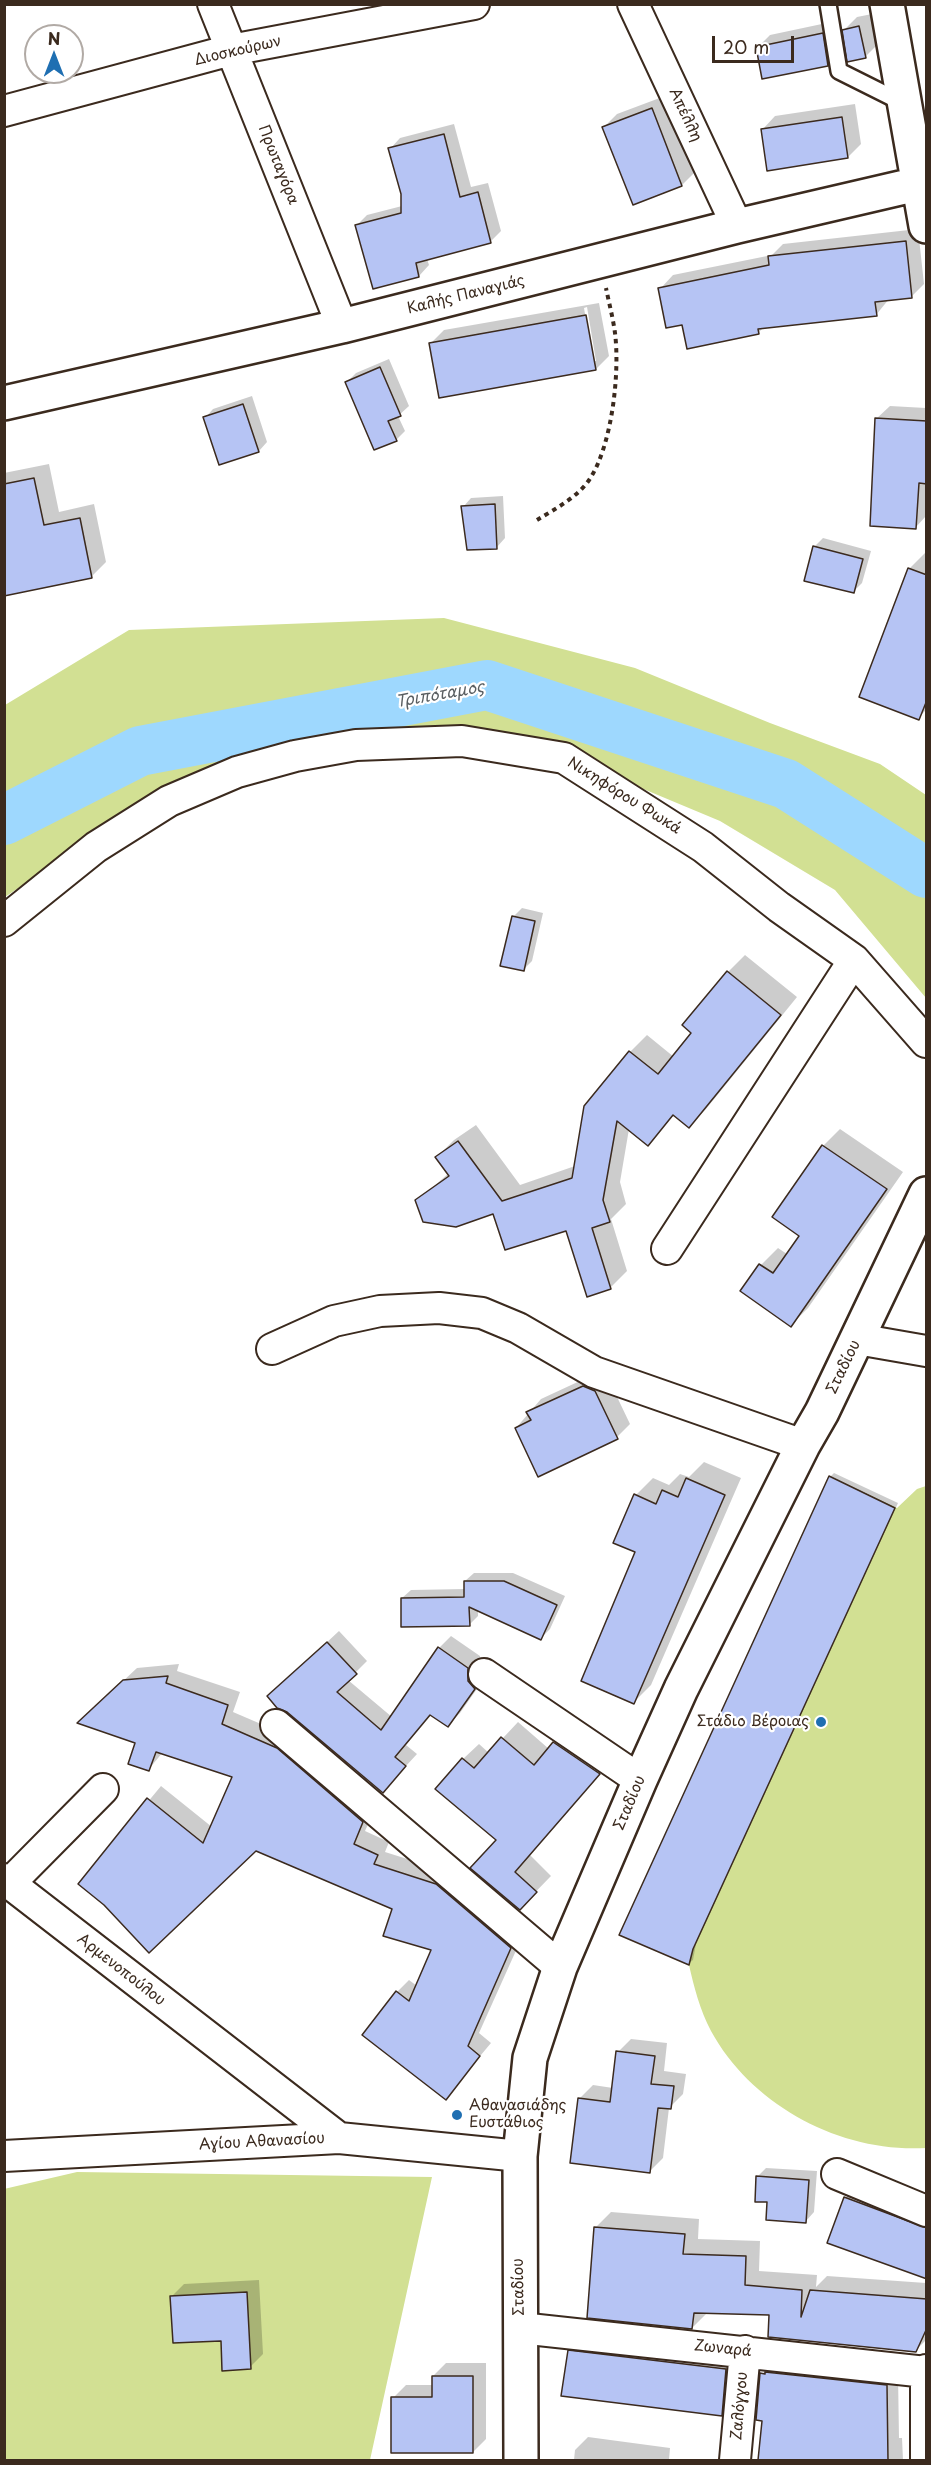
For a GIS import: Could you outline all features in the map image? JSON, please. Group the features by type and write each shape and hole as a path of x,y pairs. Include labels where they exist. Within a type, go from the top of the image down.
{"main road":[{"path":"887,4 905,104 923,184 927,226"},
{"name":"Καλής Παναγιάς","path":"4,404 342,326 737,226 923,184"},
{"name":"Σταδίου","path":"521,2460 520,2156 530,2058 560,1967 681,1689 803,1445 822,1412 927,1194"}],"street":[{"name":"Πρωταγόρα","path":"213,4 342,326"},
{"name":"Διοσκούρων","path":"4,111 231,50 474,4"},
{"name":"Απέλλη","path":"633,4 737,226"},
{"name":"Νικηφόρου Φωκά","path":"4,921 96,847 169,801 237,772 295,756 356,745 462,741 564,758 703,847 779,907 854,960 927,1042"},
{"path":"667,1249 854,960"},
{"path":"272,1349 334,1321 380,1311 439,1308 482,1313 518,1328 594,1372 803,1445"},
{"path":"857,1339 927,1351"},
{"path":"484,1674 640,1780"},
{"path":"276,1725 560,1967"},
{"name":"Αρμενοπούλου","path":"104,1789 7,1881 339,2138"},
{"name":"Αγίου Αθανασίου","path":"4,2156 339,2138 520,2156"},
{"path":"837,2174 927,2211"},
{"name":"Ζωναρά","path":"520,2328 926,2372"},
{"name":"Ζαλόγγου","path":"735,2460 745,2351"},
{"path":"926,2372 926,2460"}],"lane":[{"path":"828,4 839,71 905,104"}],"path":[{"path":"537,520 567,501 590,479 606,442 614,399 615,335 600,261"}],"green space":[{"path":"444,618 635,668 770,723 880,764 926,795 926,998 835,890 720,821 641,788 525,752 378,739 150,799 5,897 5,705 129,630"},
{"name":"Στάδιο Βέροιας","path":"829,1476 897,1508 917,1489 926,1486 926,2148 894,2147 862,2142 831,2133 802,2120 775,2102 750,2082 729,2058 711,2031 698,1998 689,1965 619,1935"},
{"path":"77,2172 432,2177 370,2460 5,2460 4,2189"}],"building":[{"path":"859,26 866,58 847,62 842,30"},
{"path":"823,33 828,66 762,79 756,47"},
{"path":"652,108 682,186 633,205 602,127"},
{"path":"842,117 848,158 767,171 761,129"},
{"path":"444,134 460,197 478,192 491,243 416,263 419,277 373,289 355,225 401,213 401,194 388,148"},
{"path":"906,241 912,298 875,302 877,316 758,329 759,334 687,349 682,325 666,328 658,288 769,265 768,256"},
{"path":"586,315 596,370 439,398 429,343"},
{"path":"380,367 401,416 388,421 397,441 374,450 345,382"},
{"path":"243,404 259,452 219,465 203,417"},
{"path":"875,418 927,421 927,484 919,483 916,529 870,526"},
{"path":"34,478 44,525 80,518 92,578 4,596 4,484"},
{"path":"495,504 497,549 467,550 461,506"},
{"path":"813,546 863,559 854,593 804,581"},
{"path":"908,568 927,575 927,700 919,720 859,697"},
{"path":"512,916 535,921 524,971 500,966"},
{"path":"727,971 781,1015 689,1128 673,1115 648,1146 617,1121 603,1200 610,1222 592,1228 611,1289 587,1297 566,1231 505,1250 493,1214 456,1227 423,1222 415,1200 449,1176 435,1157 458,1141 502,1201 572,1178 584,1106 629,1051 658,1074 691,1033 682,1025"},
{"path":"822,1145 887,1189 791,1327 740,1291 759,1264 773,1273 799,1236 772,1217"},
{"path":"583,1386 595,1391 618,1439 538,1477 515,1428 531,1420 526,1412"},
{"path":"829,1476 895,1508 693,1949 689,1965 619,1935"},
{"path":"686,1478 725,1495 634,1704 581,1681 635,1552 613,1543 634,1494 656,1504 662,1490 678,1497"},
{"path":"464,1581 504,1581 557,1605 541,1640 469,1607 470,1626 401,1627 401,1598 464,1597"},
{"path":"327,1642 357,1674 337,1692 381,1730 438,1647 468,1668 468,1681 475,1689 448,1727 430,1715 395,1757 406,1766 383,1793 287,1712 277,1708 267,1696"},
{"path":"168,1676 166,1683 228,1705 222,1724 277,1748 363,1822 354,1844 378,1855 374,1864 436,1884 511,1948 468,2046 480,2056 446,2100 362,2035 396,1991 409,2001 431,1950 383,1936 392,1909 256,1851 149,1953 104,1905 78,1884 147,1798 203,1843 232,1777 156,1752 149,1771 128,1764 135,1743 77,1723 123,1680"},
{"path":"501,1737 534,1765 553,1742 600,1774 515,1872 537,1892 520,1910 470,1868 496,1840 435,1789 462,1758 474,1768"},
{"path":"616,2051 655,2056 651,2084 674,2086 671,2109 658,2108 650,2173 570,2163 578,2098 610,2102"},
{"path":"756,2176 809,2180 806,2223 766,2220 767,2202 755,2202"},
{"path":"844,2197 927,2228 927,2279 827,2243"},
{"path":"594,2227 685,2234 683,2254 746,2256 745,2285 802,2290 801,2317 810,2290 927,2299 927,2328 916,2352 768,2337 769,2315 694,2313 692,2329 587,2318"},
{"path":"247,2292 251,2369 222,2371 221,2341 173,2343 170,2296"},
{"path":"568,2350 726,2369 722,2416 561,2396"},
{"path":"765,2372 887,2385 888,2460 758,2460 762,2421 756,2420 760,2373 765,2374"},
{"path":"432,2376 473,2376 473,2453 391,2453 391,2397 432,2397"}],"waterway":[{"name":"Τριπόταμος","path":"4,820 140,751 487,685 786,784 926,873"}],"place":[{"name":"Στάδιο Βέροιας","path":"821,1722"},
{"name":"Αθανασιάδης Ευστάθιος","path":"457,2115"}]}
